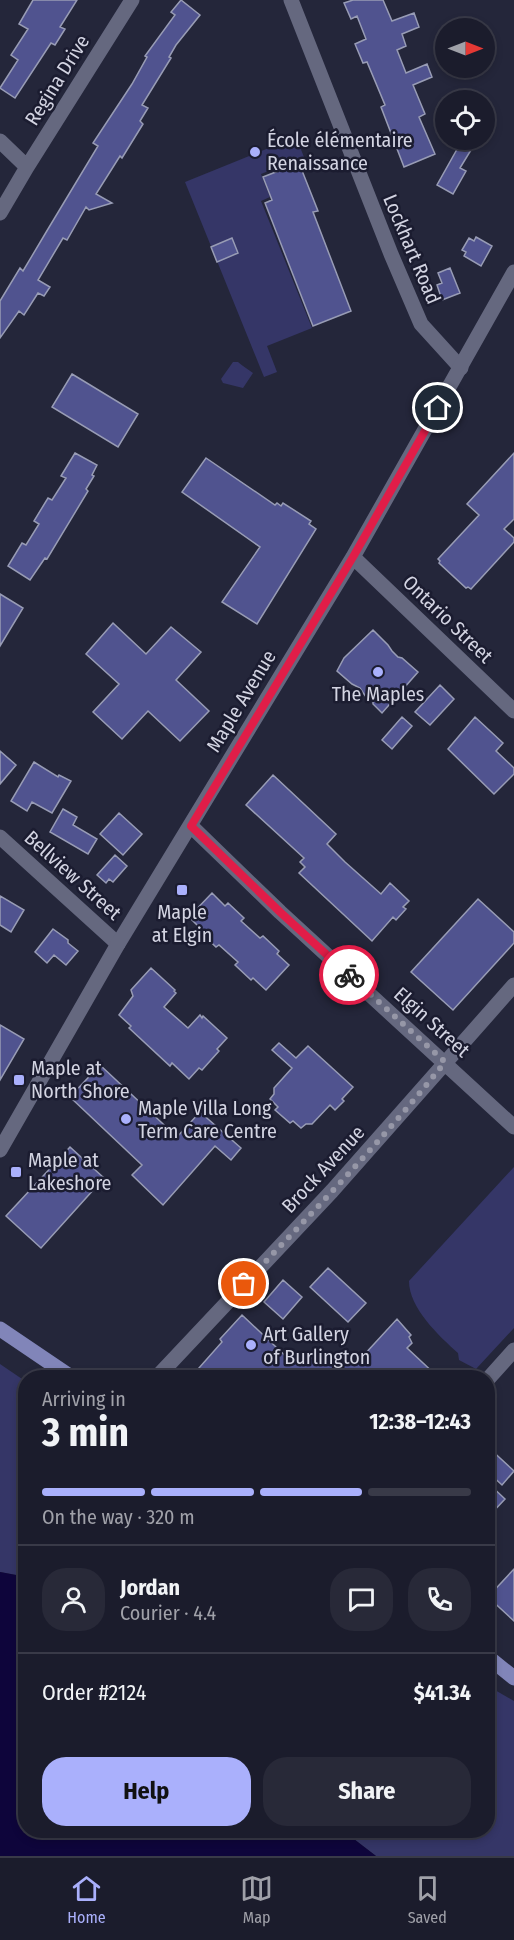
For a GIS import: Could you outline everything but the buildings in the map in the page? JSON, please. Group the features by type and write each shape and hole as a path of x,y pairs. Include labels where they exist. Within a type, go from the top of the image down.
{"main road":[{"path":"0,1329 61,1370"},
{"path":"495,1663 514,1678"}],"street":[{"name":"Regina Drive","path":"0,213 27,166 132,0"},
{"name":"Lockhart Road","path":"291,0 421,324 461,368"},
{"path":"0,141 27,166"},
{"name":"Maple Avenue","path":"0,1150 118,944 353,557 514,272"},
{"name":"Ontario Street","path":"353,557 514,711"},
{"name":"Elgin Street","path":"191,826 280,912 514,1126"},
{"name":"Bellview Street","path":"0,837 118,944"},
{"name":"Brock Avenue","path":"164,1370 332,1191 514,985"},
{"path":"495,1371 514,1350"}],"shaded area":[{"path":"296,137 304,157 261,174 270,197 261,201 312,328 267,346 277,372 264,377 185,182"},
{"path":"233,362 238,362 253,373 243,388 223,383 221,379"},
{"path":"514,1167 514,1328 476,1369 459,1360 458,1353 426,1321 414,1301 409,1281"},
{"path":"0,1364 18,1376 18,1576 0,1572"},
{"path":"0,1572 18,1576 18,1838 353,1838 376,1856 0,1856"},
{"path":"495,1690 514,1701 514,1856 376,1856 353,1838 495,1838"}],"way so far":[{"path":"244,1284 332,1191 445,1062 349,975"}],"place":[{"name":"École élémentaire Renaissance","path":"255,152"},
{"name":"The Maples","path":"378,672"},
{"name":"Maple at Elgin","path":"182,890"},
{"name":"Maple at North Shore","path":"19,1080"},
{"name":"Maple Villa Long Term Care Centre","path":"126,1119"},
{"name":"Maple at Lakeshore","path":"16,1172"},
{"name":"Art Gallery of Burlington","path":"251,1345"}],"route":[{"path":"349,975 191,826 353,557 438,408"}]}
